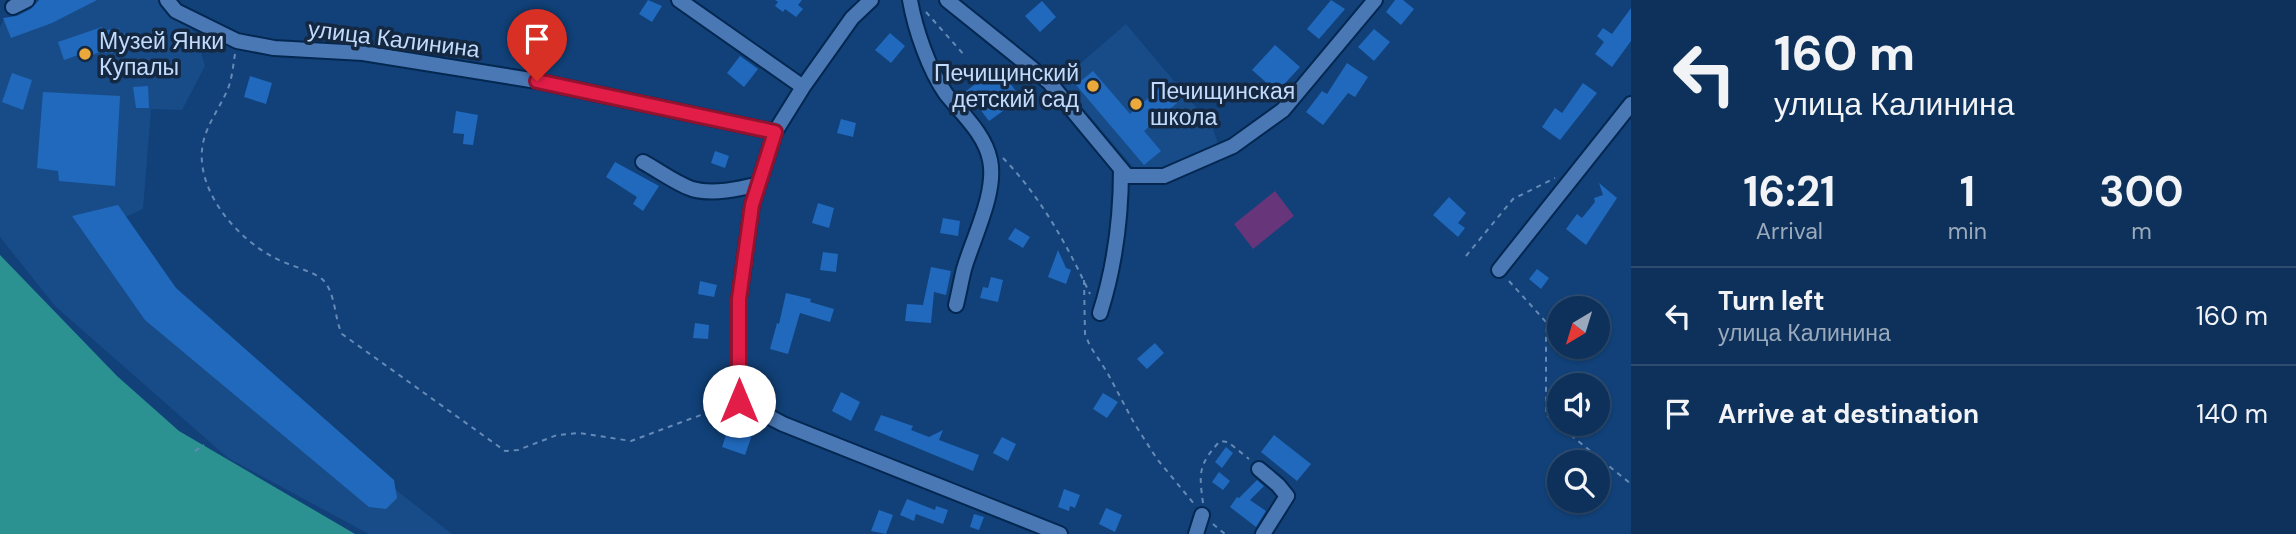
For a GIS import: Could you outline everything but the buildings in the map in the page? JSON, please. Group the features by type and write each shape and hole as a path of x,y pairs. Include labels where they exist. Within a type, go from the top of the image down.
{"street":[{"path":"680,0 803,87"},
{"path":"871,0 852,18 775,132 752,205 739,299 739,401 783,424 1060,534"},
{"path":"911,0 914,26 944,91 983,141 990,160 991,175 987,197 956,305"},
{"path":"947,0 1049,82 1124,172 1164,176 1233,146 1283,110 1375,0"},
{"name":"улица Калинина","path":"172,6 237,41 274,48 363,54 537,81 775,132"},
{"path":"1499,270 1631,104"},
{"path":"642,162 689,188 740,188 759,184"},
{"path":"1100,313 1115,259 1124,172"},
{"path":"1259,469 1287,496 1263,534"},
{"path":"1196,534 1202,514"}],"path":[{"path":"926,11 965,56"},
{"path":"237,41 229,89 207,127 202,150 203,179 216,205 239,230 271,257 321,279 330,292 336,323 342,334 505,452 518,450 557,435 579,433 631,441 739,401"},
{"path":"996,151 1022,178 1056,227 1100,313"},
{"path":"1466,256 1513,199 1561,175"},
{"path":"1499,270 1546,322 1546,415 1631,484"},
{"path":"1084,280 1085,334 1090,346 1157,459 1202,514 1225,534"},
{"path":"1202,514 1203,500 1199,484 1202,465 1220,441 1228,442 1259,469"},
{"path":"195,451 204,445"}],"shaded area":[{"path":"44,0 159,0 195,33 205,66 182,110 151,109 143,209 125,217 171,288 391,486 452,534 369,534 228,458 55,306 0,237 0,27 3,21"},
{"name":"Печищинская школа","path":"1126,24 1212,126 1219,147 1167,167 1147,171 1133,167 1060,81"},
{"path":"1275,191 1294,216 1253,249 1234,224"},
{"path":"0,255 117,376 179,431 355,534 0,534"}],"place":[{"name":"Музей Янки Купалы","path":"85,54"},
{"name":"Печищинский детский сад","path":"1093,86"},
{"name":"Печищинская школа","path":"1136,104"}],"route":[{"path":"537,81 775,132 752,205 739,299 739,401"}]}
